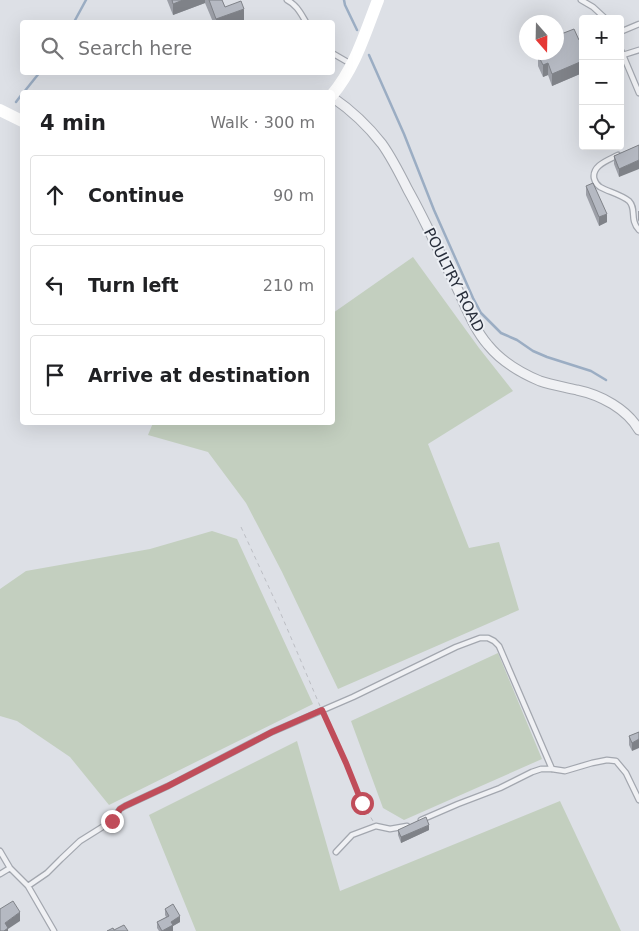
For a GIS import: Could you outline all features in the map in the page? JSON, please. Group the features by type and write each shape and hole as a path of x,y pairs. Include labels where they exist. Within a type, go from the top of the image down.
{"main road":[{"path":"335,92 345,79 378,0"},
{"path":"0,110 20,120"}],"street":[{"name":"POULTRY ROAD","path":"335,98 361,121 391,157 474,323 486,343 504,360 524,373 542,381 596,395 621,409 635,423 639,430"}],"lane":[{"path":"287,0 293,3 305,20"},
{"path":"581,0 602,15"},
{"path":"624,30 639,24"},
{"path":"624,54 639,50"},
{"path":"335,55 352,64"},
{"path":"624,56 639,93"},
{"path":"623,153 598,166 594,177 597,185 628,200 633,208 633,220 639,230"},
{"path":"28,886 47,873 80,841 112,821 120,809 125,806 272,732 456,647 480,638 488,638 499,646 552,769"},
{"path":"336,852 352,835 376,826 390,829 406,827 541,769 565,771 607,760 616,761 626,773 639,800"},
{"path":"0,851 10,868 28,886 54,931"},
{"path":"0,874 10,868"}],"path":[{"path":"241,527 278,606 362,803 376,826"}],"green space":[{"path":"413,257 479,348 513,391 428,444 469,548 499,542 519,610 338,689 282,572 246,503 208,452 148,435 152,425 335,425 335,312"},
{"path":"212,531 237,539 313,704 109,805 70,757 17,721 0,716 0,589 26,571 150,549"},
{"path":"498,653 542,759 404,820 383,808 351,721"},
{"path":"297,741 340,891 560,801 621,931 196,931 149,815"}],"building":[{"path":"172,0 183,0 173,4"},
{"path":"209,0 222,0 225,7 241,1 244,9 216,19"},
{"path":"574,29 579,40 579,62 552,74 548,63 543,65 540,60 564,60 564,33"},
{"path":"639,145 639,160 619,169 614,156"},
{"path":"593,183 607,214 599,217 586,186"},
{"path":"639,732 639,739 632,743 629,736"},
{"path":"426,817 429,825 401,837 398,830"},
{"path":"13,901 20,912 5,923 8,928 0,931 0,909"},
{"path":"173,904 180,916 171,922 173,925 162,931 157,922 169,916 165,909"},
{"path":"124,925 128,931 107,931 113,928 114,930"}],"waterway":[{"path":"75,20 86,0"},
{"path":"344,0 357,30"},
{"path":"369,55 404,134 434,210 481,313 501,333 517,340 533,351 591,371 606,380"},
{"path":"26,90 38,75"},
{"path":"16,102 20,97"}],"route":[{"path":"112,821 120,809 125,806 272,732 322,710 362,803"}]}
